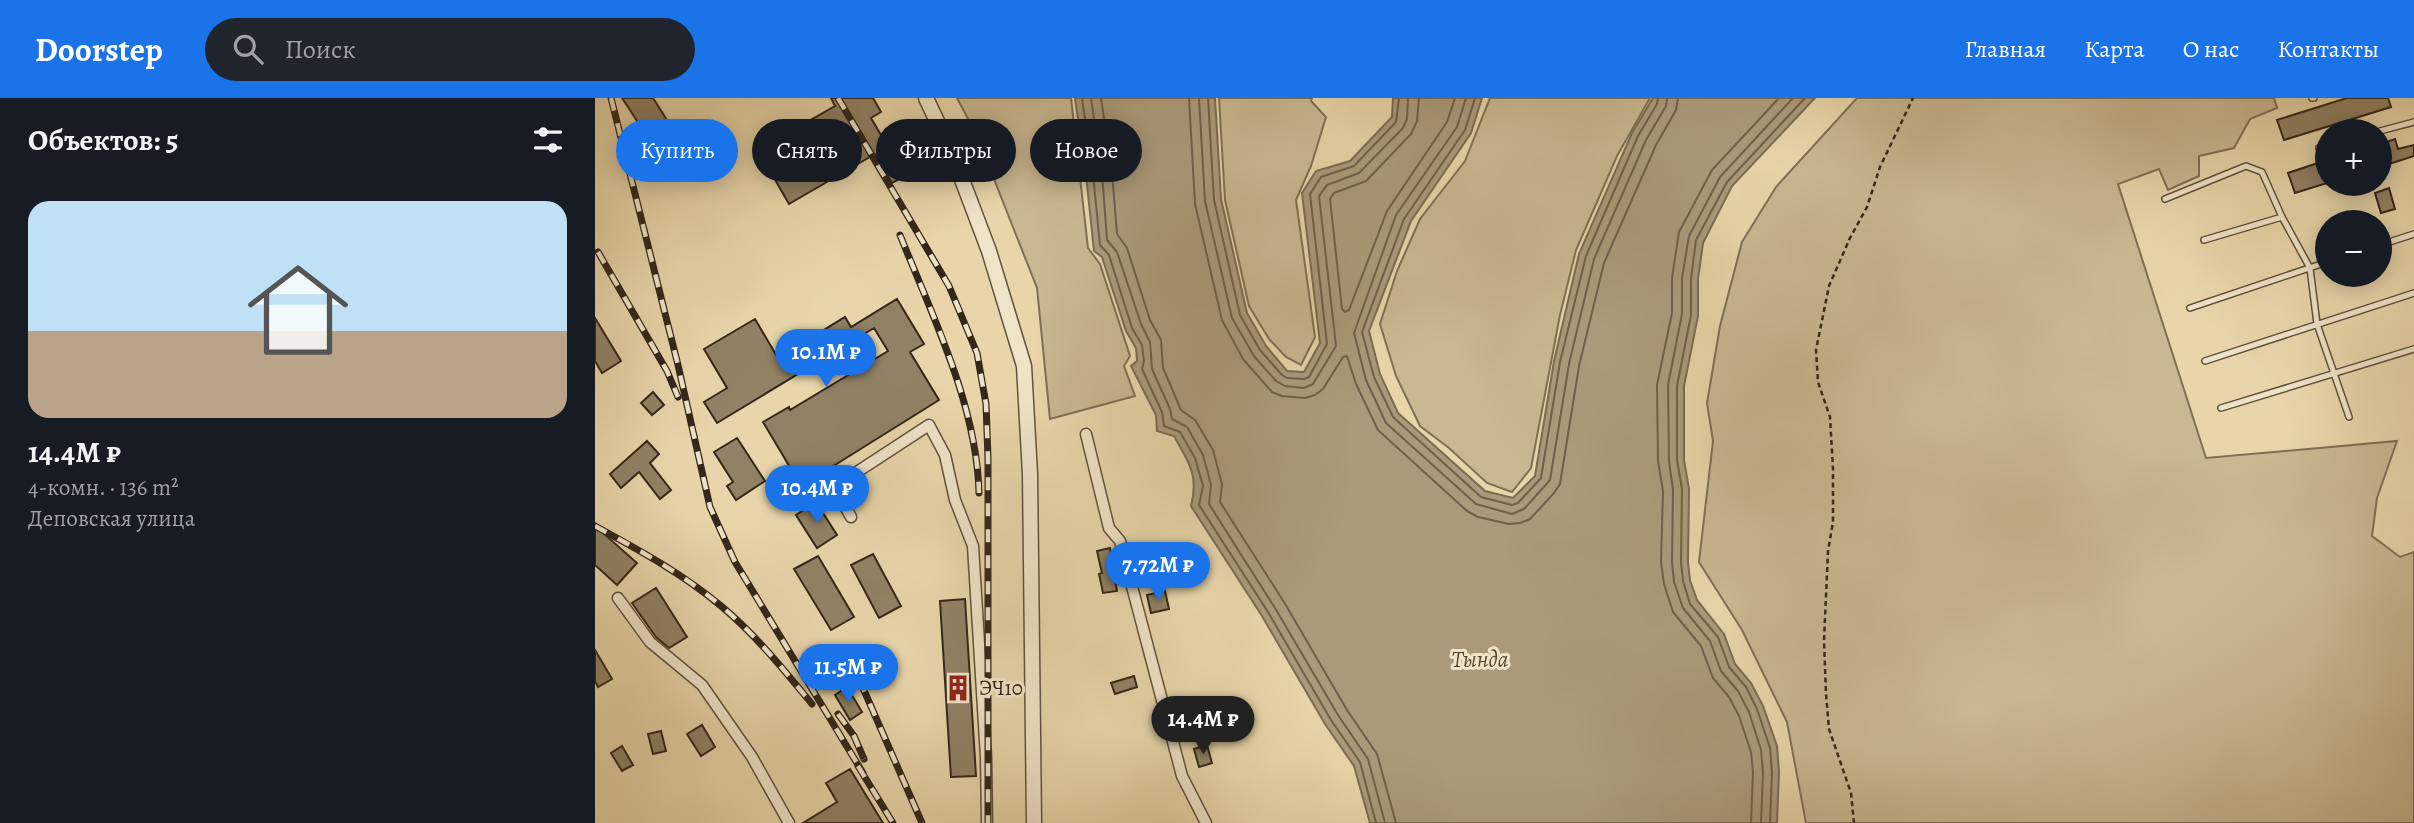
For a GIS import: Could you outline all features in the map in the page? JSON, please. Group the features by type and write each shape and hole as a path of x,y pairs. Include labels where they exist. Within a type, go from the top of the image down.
{"street":[{"path":"926,98 952,153 989,251 1024,366 1030,474 1034,823"},
{"path":"851,517 834,487 929,425 945,455 955,500 973,546 986,757 987,823"},
{"path":"1086,434 1109,528 1120,541 1182,776 1206,823"},
{"path":"618,598 650,642 702,685 753,757 789,823"}],"lane":[{"path":"2392,128 2414,122"},
{"path":"2165,199 2246,166 2262,172 2282,217 2310,268 2318,324 2349,417"},
{"path":"2204,240 2282,217"},
{"path":"2392,241 2414,234"},
{"path":"2190,308 2315,266"},
{"path":"2205,361 2414,293"},
{"path":"2221,408 2414,349"}],"path":[{"path":"1854,823 1851,793 1829,729 1826,694 1824,641 1828,551 1833,522 1833,469 1830,417 1818,382 1816,350 1829,286 1867,207 1880,167 1913,98"}],"shaded area":[{"path":"957,98 1071,98 1073,119 1030,119 1030,182 1081,182 1088,248 1100,264 1130,356 1124,366 1135,396 1050,419 1037,288 995,182 1016,182 1016,119 968,119"},
{"path":"1219,98 1312,98 1311,101 1326,117 1311,166 1296,200 1315,337 1301,365 1286,357 1269,339 1249,306 1225,200"},
{"path":"1490,98 1650,98 1617,156 1576,250 1560,315 1531,468 1512,492 1487,483 1420,426 1396,376 1380,324 1397,271 1420,219 1465,161"},
{"path":"1857,98 2274,98 2277,108 2250,119 2234,148 2199,156 2199,176 2168,190 2159,169 2118,184 2206,458 2397,441 2377,498 2372,536 2400,557 2414,552 2414,823 1806,823 1787,722 1742,630 1699,562 1713,441 1707,403 1720,326 1742,242 1776,187"}],"water":[{"name":"Тында","path":"1075,98 1215,98 1221,199 1247,313 1266,346 1287,371 1304,372 1320,343 1302,193 1316,171 1350,161 1392,117 1393,98 1482,98 1471,133 1411,221 1369,331 1380,374 1398,413 1485,491 1513,498 1535,476 1554,361 1579,254 1632,133 1653,98 1815,98 1732,186 1703,243 1698,279 1698,316 1684,386 1684,460 1689,489 1690,580 1697,600 1724,634 1735,664 1751,683 1763,706 1777,746 1777,823 1370,823 1354,766 1325,724 1262,616 1191,506 1194,486 1188,462 1174,436 1157,431 1156,415 1131,366 1137,361 1136,348 1126,331 1102,257 1094,251 1087,182 1142,182 1142,119 1078,119"}],"building":[{"path":"622,98 653,98 666,119 636,119"},
{"path":"831,98 873,98 881,112 871,118 876,127 876,156 862,162 862,119 812,119 835,106"},
{"path":"2347,98 2388,98 2391,107 2352,119 2315,119 2315,130 2284,140 2277,120"},
{"path":"2395,139 2398,149 2414,145 2414,156 2392,163 2392,140"},
{"path":"2315,164 2315,187 2295,193 2288,173"},
{"path":"776,182 827,182 789,204"},
{"path":"2376,196 2391,196 2395,209 2380,210"},
{"path":"897,299 924,344 910,352 939,400 827,470 829,473 803,489 763,422 789,407 790,410 888,351 874,328 717,423 704,402 727,388 704,349 755,319 778,358 845,317 851,327"},
{"path":"595,318 621,361 602,373 595,361"},
{"path":"653,392 664,405 652,415 641,403"},
{"path":"737,438 765,481 736,500 727,486 733,482 714,452"},
{"path":"647,441 659,454 650,463 671,490 660,499 639,472 621,488 610,474"},
{"path":"816,502 837,535 817,548 796,515"},
{"path":"595,526 637,563 617,585 595,565"},
{"path":"1110,548 1117,591 1103,593 1097,551"},
{"path":"873,554 901,606 879,618 851,565"},
{"path":"818,556 854,617 831,630 794,569"},
{"path":"656,588 687,637 669,648 656,637 632,603"},
{"path":"1165,591 1169,609 1151,613 1147,595"},
{"name":"ЭЧ10","path":"965,599 976,776 951,777 940,601"},
{"path":"595,650 612,679 598,687 595,681"},
{"path":"1134,676 1137,687 1115,694 1111,683"},
{"path":"847,687 862,712 850,720 835,695"},
{"path":"702,725 715,747 701,756 687,734"},
{"path":"661,731 666,751 653,754 648,734"},
{"path":"1207,745 1212,763 1199,767 1194,749"},
{"path":"622,746 633,765 622,771 611,753"},
{"path":"850,769 883,823 803,823 837,802 826,783"}],"railway":[{"path":"611,98 678,365 710,507 735,562 863,773"},
{"path":"838,98 949,286 977,353 986,404 988,458 988,823"},
{"path":"900,235 939,329 962,394 976,460 979,493"},
{"path":"598,252 667,371 678,397"},
{"path":"595,526 676,573 721,606 757,640 812,704"},
{"path":"849,656 922,823"},
{"path":"838,714 854,736 864,759"},
{"path":"858,766 893,823"}],"place":[{"name":"ЭЧ10","path":"958,688"}]}
